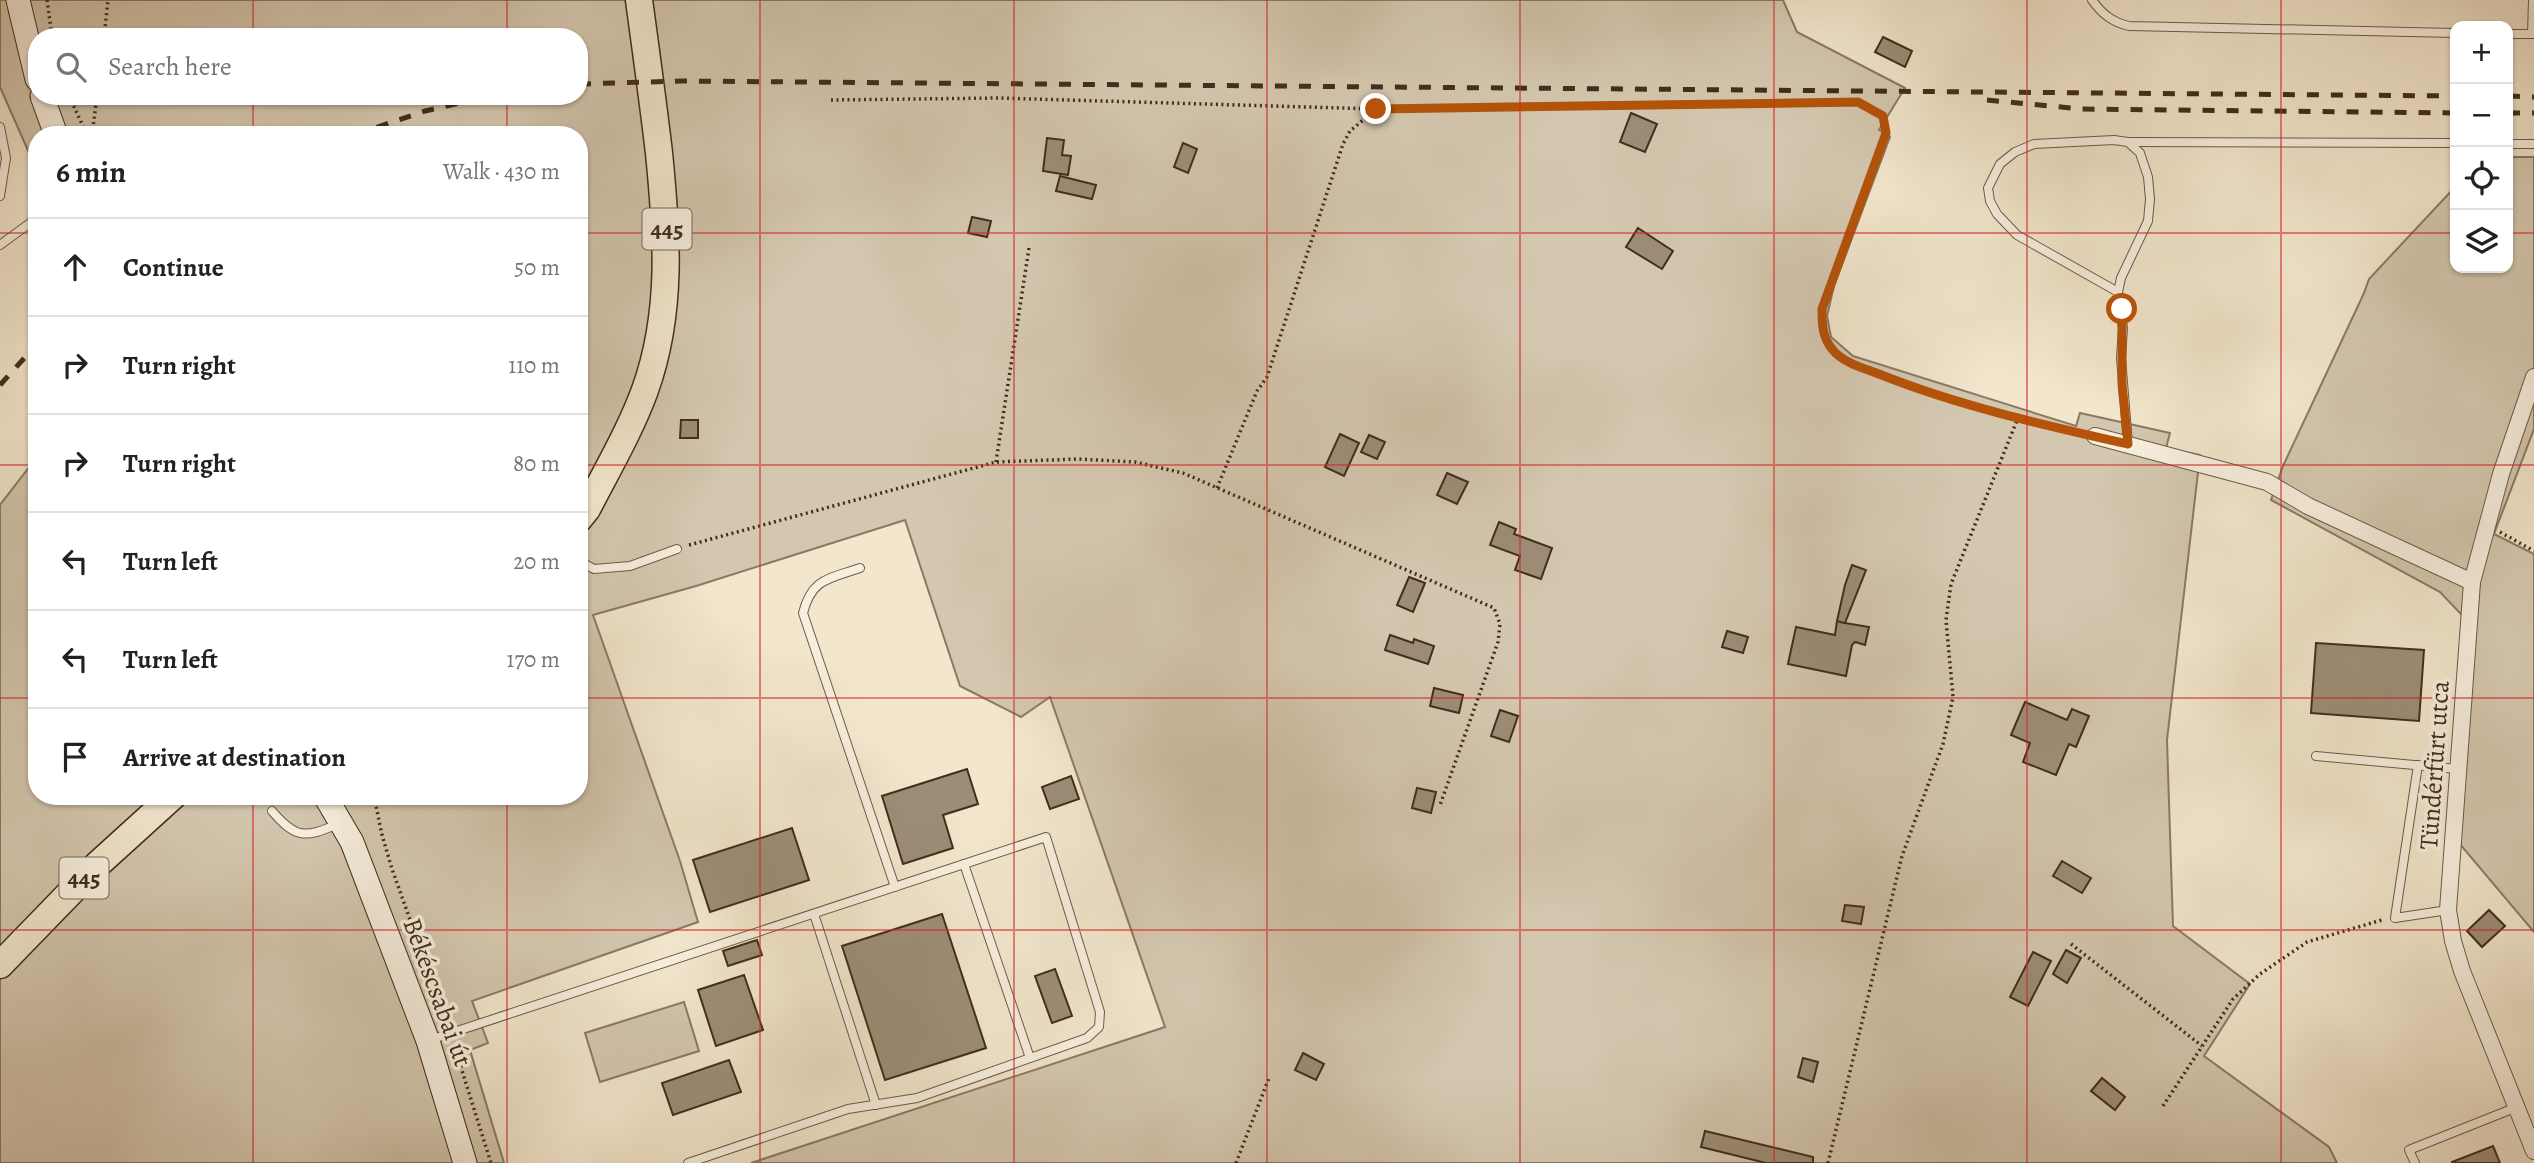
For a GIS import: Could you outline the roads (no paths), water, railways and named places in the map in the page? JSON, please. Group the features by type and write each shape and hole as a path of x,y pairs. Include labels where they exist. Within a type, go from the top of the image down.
{"main road":[{"name":"445","path":"588,507 629,429 646,389 660,336 667,284 667,225 639,0"},
{"name":"445","path":"588,481 617,450"},
{"name":"445","path":"0,965 97,865 163,805"}],"street":[{"path":"18,0 28,42"},
{"path":"46,105 52,126"},
{"name":"Tündérfürt utca","path":"2532,1141 2462,971 2448,910 2472,582 2487,524 2534,377"},
{"path":"2095,436 2267,482 2308,506 2472,582"},
{"name":"Békéscsabai út","path":"330,805 346,833 428,1041 465,1163"},
{"name":"Békéscsabai út","path":"344,805 346,833"}],"lane":[{"path":"2092,0 2103,14 2115,23 2129,26 2450,33"},
{"path":"2513,34 2533,34 2533,0"},
{"path":"0,127 6,158 0,196"},
{"path":"2118,292 2017,235 1997,214 1990,201 1988,188 2000,164 2015,152 2034,144 2114,141 2450,144"},
{"path":"2128,444 2121,358 2123,327 2118,292 2121,278 2148,221 2150,199 2148,177 2140,153 2129,142"},
{"path":"2513,144 2534,144"},
{"path":"0,245 28,225"},
{"path":"588,566 594,569 630,566 677,549"},
{"path":"860,568 819,583 807,596 803,613 895,887"},
{"path":"2316,756 2458,769"},
{"path":"2418,765 2395,918 2448,910"},
{"path":"272,811 297,834 346,833"},
{"path":"428,1041 1046,837 1100,1012 1099,1027 1087,1038 917,1098 848,1109 688,1163"},
{"path":"964,864 1030,1058"},
{"path":"814,914 876,1105"},
{"path":"2415,1163 2410,1150 2516,1107"}],"railway":[{"path":"588,84 682,81 2450,96"},
{"path":"2513,96 2534,97"},
{"path":"1987,100 2081,109 2450,113"},
{"path":"381,126 451,105"},
{"path":"2513,113 2534,113"},
{"path":"0,385 28,354"}]}
